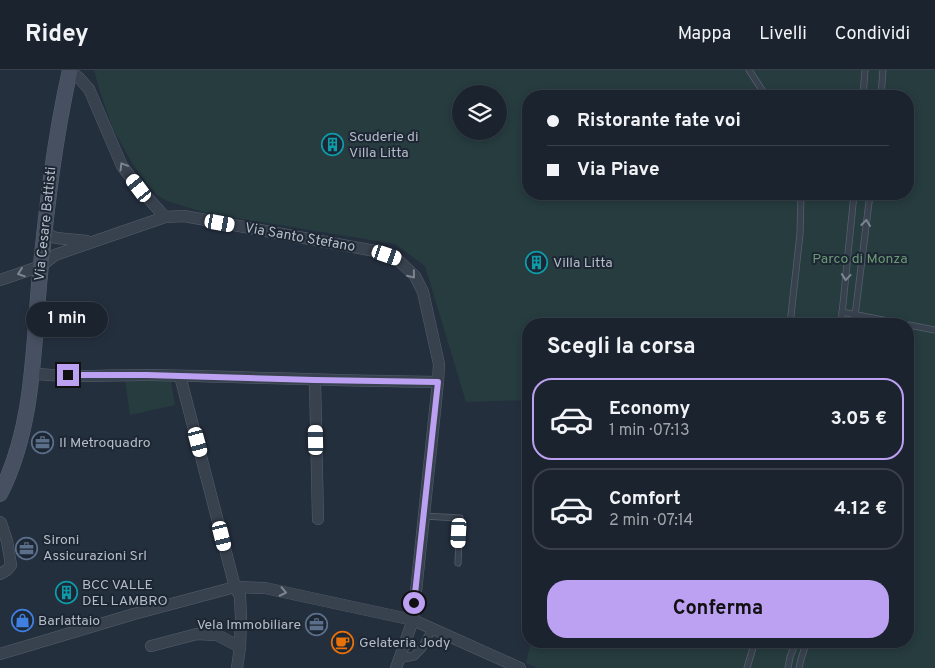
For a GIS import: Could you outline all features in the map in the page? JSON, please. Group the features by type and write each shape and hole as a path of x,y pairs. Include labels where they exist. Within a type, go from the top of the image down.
{"main road":[{"name":"Via Cesare Battisti","path":"0,494 22,434 32,373 41,266 56,138 70,71"}],"street":[{"path":"70,71 89,89 122,166 165,217"},
{"name":"Via Santo Stefano","path":"0,280 41,266 55,255 92,242 165,217 184,216 375,251 398,260 415,276 423,292 438,364 438,382 412,620 397,664"},
{"path":"45,233 56,238 92,242"},
{"path":"32,373 80,376 147,375 438,382"},
{"path":"180,376 235,587 240,596 240,647 237,668"},
{"path":"315,380 318,519"},
{"path":"0,522 7,541 11,565 0,574"},
{"path":"0,654 134,614 235,587 265,588 412,620 520,668"},
{"path":"397,664 414,656 422,648 432,629"},
{"path":"151,646 197,634 217,635 240,647"}],"lane":[{"path":"749,70 762,90"},
{"path":"863,90 865,70"},
{"path":"881,90 883,70"},
{"path":"791,318 800,234 801,200"},
{"path":"842,318 853,200"},
{"path":"855,318 869,200"},
{"path":"842,312 871,318"},
{"path":"914,326 935,330"},
{"path":"423,516 460,518 458,563"},
{"path":"747,668 753,648"},
{"path":"788,668 794,648"},
{"path":"799,668 805,648"}],"green space":[{"name":"Parco di Monza","path":"94,70 935,70 935,668 538,668 526,663 529,648 914,648 914,318 522,318 522,400 466,402 425,266 395,244 206,213 167,201 157,195 132,163 113,129"},
{"path":"125,380 171,381 175,405 130,415"}],"place":[{"name":"Scuderie di Villa Litta","path":"333,145"},
{"name":"Villa Litta","path":"537,263"},
{"name":"Il Metroquadro","path":"43,443"},
{"name":"Sironi Assicurazioni Srl","path":"27,548"},
{"name":"BCC VALLE DEL LAMBRO","path":"66,593"},
{"name":"Barlattaio","path":"22,621"},
{"name":"Vela Immobiliare","path":"317,625"},
{"name":"Gelateria Jody","path":"343,643"}],"route":[{"path":"68,375 438,382 414,603"}]}
